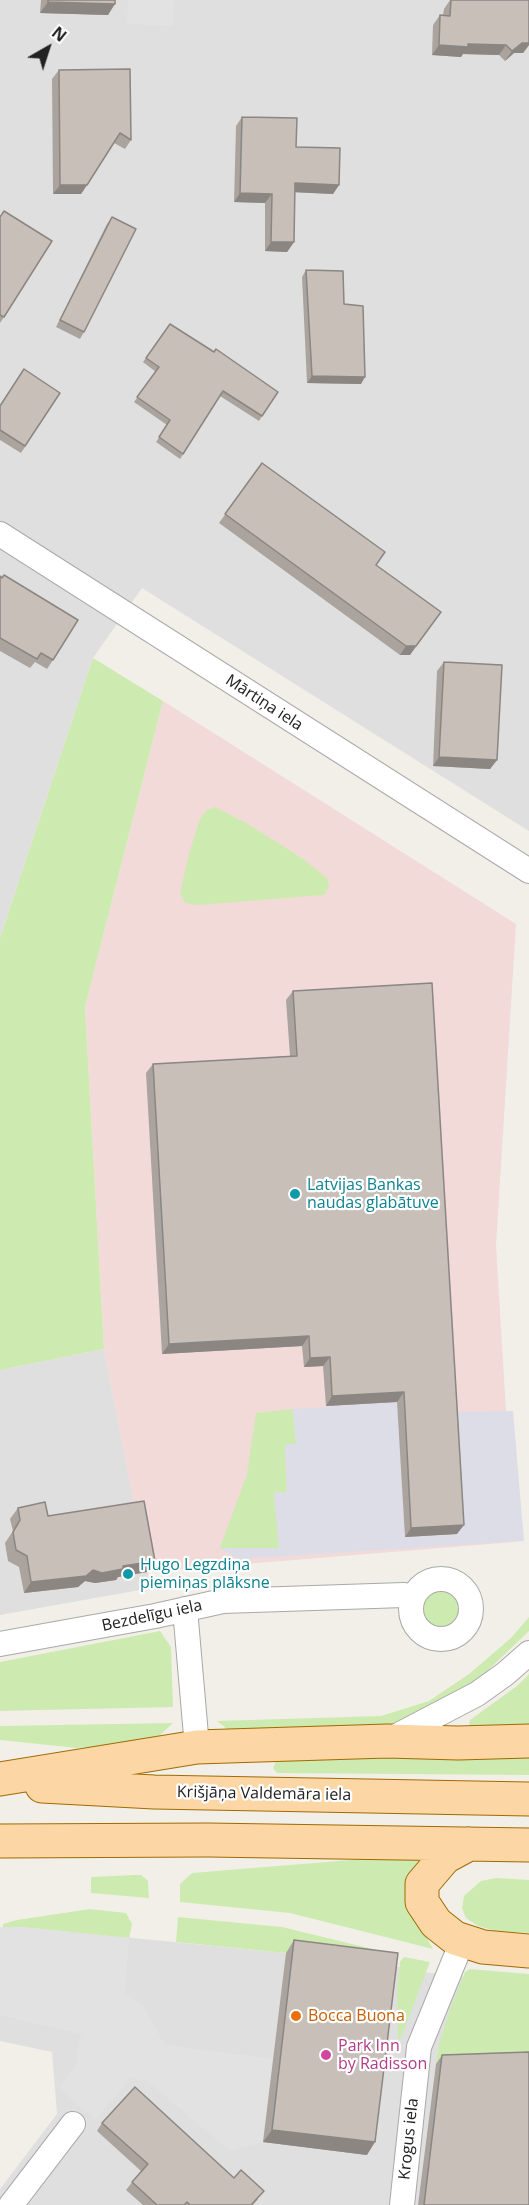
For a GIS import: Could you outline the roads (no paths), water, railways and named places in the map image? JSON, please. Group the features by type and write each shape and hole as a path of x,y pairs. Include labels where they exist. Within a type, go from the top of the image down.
{"main road":[{"path":"0,1781 197,1747 387,1741 458,1743 529,1741"},
{"name":"Krišjāņa Valdemāra iela","path":"0,1781 154,1792 529,1799"},
{"path":"0,1841 208,1840 529,1845"},
{"path":"469,1844 445,1857 422,1884 422,1902 436,1923 455,1938 483,1947 529,1952"}],"street":[{"name":"Mārtiņa iela","path":"0,534 529,871"},
{"name":"Bezdelīgu iela","path":"0,1644 223,1601 404,1595 412,1599"},
{"path":"185,1609 197,1747"},
{"path":"387,1741 477,1694 529,1653"},
{"name":"Krogus iela","path":"402,2205 419,2047 459,1950 468,1942"},
{"path":"11,2205 73,2124"}],"place":[{"name":"Latvijas Bankas naudas glabātuve","path":"295,1194"},
{"name":"Hugo Legzdiņa piemiņas plāksne","path":"128,1574"},
{"name":"Bocca Buona","path":"296,2016"},
{"name":"Park Inn by Radisson","path":"326,2055"}]}
